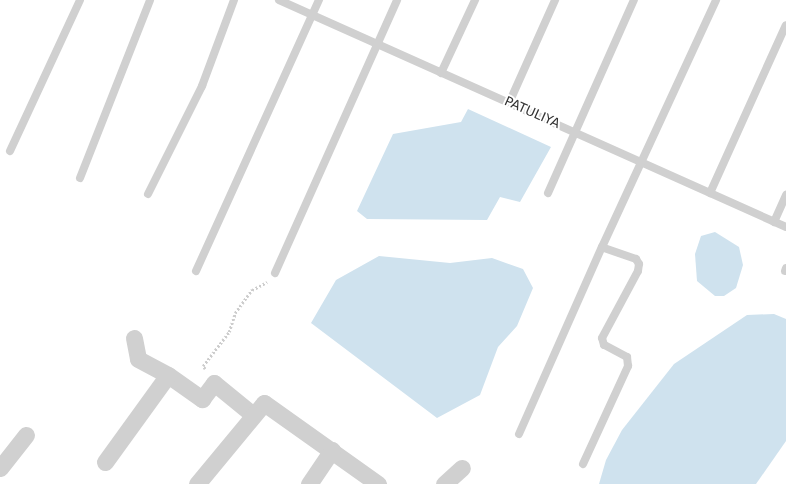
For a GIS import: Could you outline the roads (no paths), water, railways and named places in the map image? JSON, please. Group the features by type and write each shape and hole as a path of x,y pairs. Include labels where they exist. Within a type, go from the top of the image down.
{"street":[{"path":"134,338 138,359 168,375 202,399 214,383 252,414"},
{"path":"105,462 168,375"},
{"path":"197,484 252,414 264,403 378,484"},
{"path":"0,468 26,435"},
{"path":"309,484 332,450"},
{"path":"444,484 462,468"}],"lane":[{"path":"10,151 80,0"},
{"path":"80,178 150,0"},
{"path":"148,194 202,86 234,0"},
{"name":"PATULIYA","path":"279,0 786,227"},
{"path":"196,271 319,0"},
{"path":"275,273 397,0"},
{"path":"441,73 475,0"},
{"path":"508,103 555,0"},
{"path":"548,193 634,0"},
{"path":"519,434 602,247 716,0"},
{"path":"710,193 786,25"},
{"path":"774,222 786,195"},
{"path":"583,464 628,366 627,356 604,345 602,338 639,264 636,259 602,247"}],"water":[{"path":"468,109 551,147 520,202 500,197 487,220 367,219 357,211 393,134 461,122"},
{"path":"715,232 739,247 743,265 736,288 724,296 715,296 697,281 695,254 701,236"},
{"path":"379,256 450,263 492,258 523,269 533,288 517,326 498,347 480,395 437,418 311,323 336,280"},
{"path":"774,314 786,319 786,441 756,484 599,484 606,460 622,430 674,364 747,315"}]}
